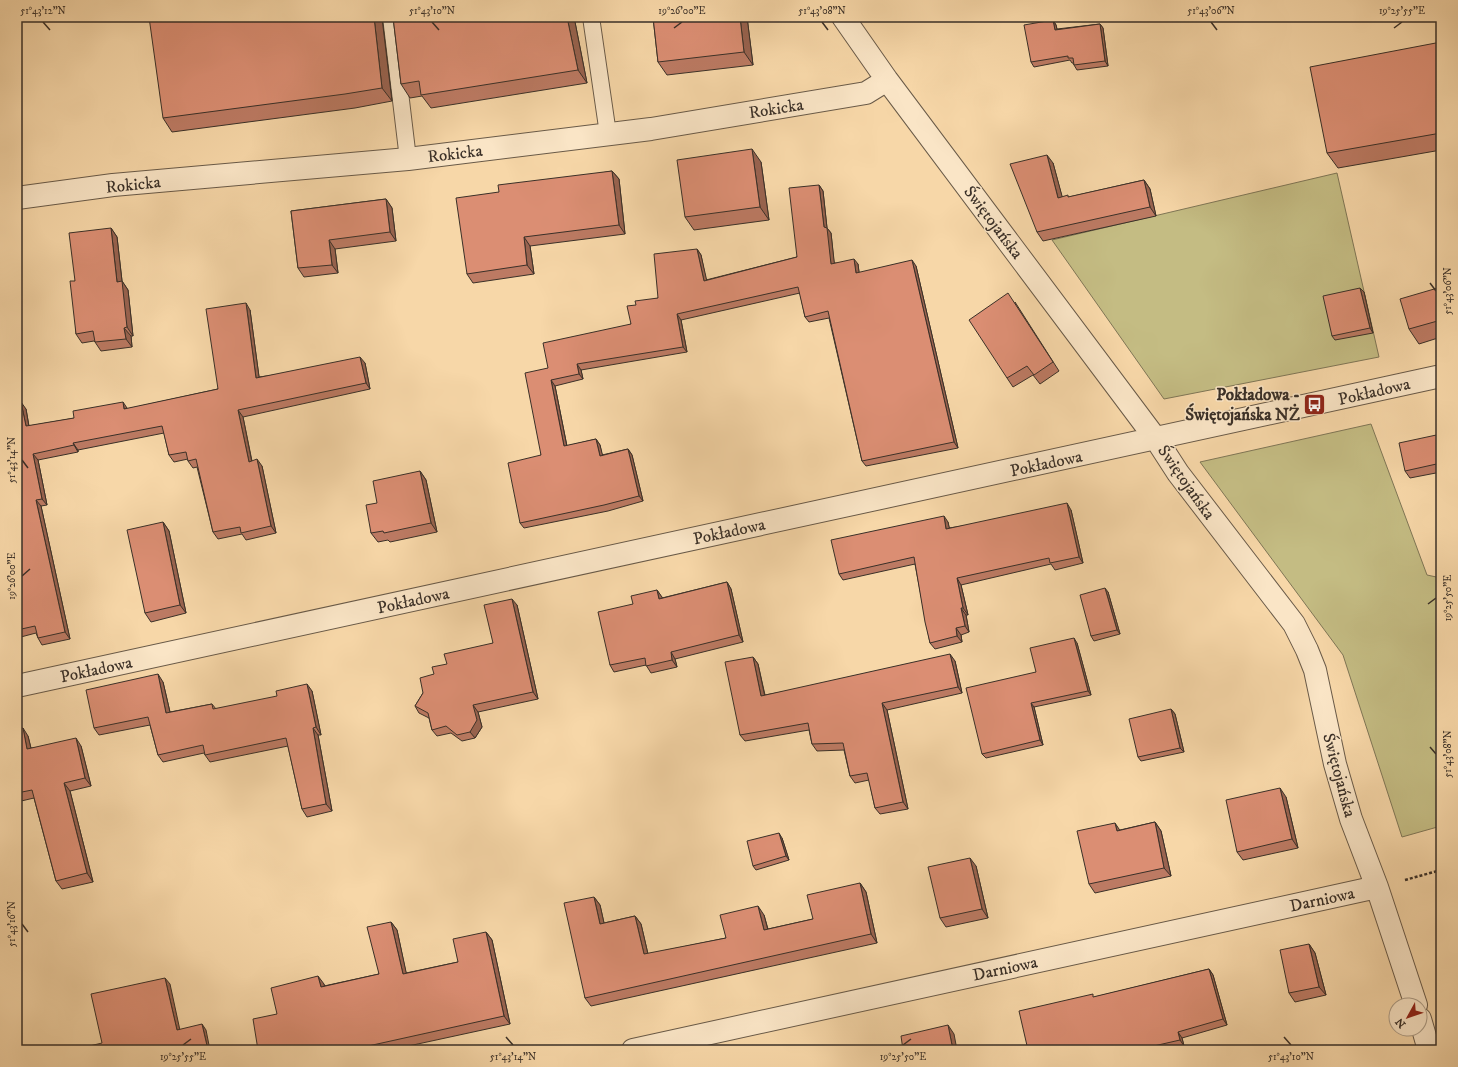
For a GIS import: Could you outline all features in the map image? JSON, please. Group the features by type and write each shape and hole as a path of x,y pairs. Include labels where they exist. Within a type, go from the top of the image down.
{"street":[{"name":"Świętojańska","path":"843,17 887,80 1156,439 1178,473 1294,624 1315,670 1335,764 1351,819 1377,887 1413,997"},
{"name":"Rokicka","path":"17,198 113,185 408,159 608,134 866,93 887,80"},
{"name":"Pokładowa","path":"17,686 1441,376"},
{"name":"Darniowa","path":"633,1050 1377,887"},
{"path":"1425,1037 1429,1050"}],"lane":[{"path":"391,17 408,159"},
{"path":"591,17 608,134"}],"path":[{"path":"1377,887 1441,870"}],"shaded area":[{"path":"1337,173 1379,357 1164,399 1052,240"},
{"path":"1371,424 1427,575 1441,578 1441,826 1402,837 1343,655 1200,462"}],"building":[{"path":"149,17 374,17 382,88 163,118"},
{"path":"393,17 567,17 578,70 421,95 419,81 401,84"},
{"path":"653,17 740,17 744,52 658,62"},
{"path":"1053,20 1055,30 1100,24 1105,61 1074,65 1073,58 1068,58 1068,56 1031,62 1024,25"},
{"path":"1441,42 1441,133 1327,153 1310,67"},
{"path":"752,149 760,207 685,217 677,160"},
{"path":"1047,155 1058,198 1144,180 1150,207 1037,232 1010,164"},
{"path":"612,171 619,225 524,237 527,265 467,274 456,198 499,192 498,185"},
{"path":"819,185 824,227 827,228 831,264 854,259 856,273 912,260 954,442 862,461 828,311 805,317 798,287 677,314 683,347 577,364 579,374 551,380 564,446 596,439 600,456 628,449 639,496 520,523 508,463 541,455 525,373 548,368 543,343 631,324 627,306 636,305 635,301 658,298 654,254 697,249 704,281 797,257 789,188"},
{"path":"386,199 390,232 329,240 332,265 298,268 291,211"},
{"path":"111,228 117,282 122,281 127,327 124,328 126,339 95,342 93,331 76,334 70,281 75,281 69,233"},
{"path":"1441,287 1441,320 1409,329 1400,299"},
{"path":"1360,288 1370,328 1332,336 1323,296"},
{"path":"1008,293 1053,362 1034,375 1027,366 1007,378 969,320"},
{"path":"246,303 256,378 360,357 366,383 238,410 249,462 257,459 271,526 241,533 240,527 213,532 196,459 188,461 186,452 169,455 162,426 73,443 74,445 33,454 42,499 36,500 65,632 38,638 35,626 17,630 17,403 21,402 26,426 74,418 73,411 123,402 124,409 218,389 206,309"},
{"path":"1441,434 1441,463 1405,471 1399,443"},
{"path":"420,471 431,523 384,533 383,531 371,533 366,505 377,503 373,481"},
{"path":"1067,503 1079,557 1050,563 1049,558 957,578 965,626 956,628 957,636 930,643 914,557 839,574 831,540 944,516 946,529"},
{"path":"163,522 180,605 145,613 127,530"},
{"path":"727,582 739,635 671,652 672,660 646,666 645,658 610,665 598,612 633,604 631,596 657,590 659,599"},
{"path":"1105,588 1117,630 1091,636 1080,595"},
{"path":"512,599 533,692 473,705 477,720 470,732 457,735 446,726 432,730 428,713 415,706 423,693 420,678 434,674 432,667 447,664 444,654 493,643 484,605"},
{"path":"1074,638 1088,691 1031,703 1040,740 982,754 966,688 1036,672 1030,648"},
{"path":"950,654 958,687 882,703 903,802 875,808 867,773 850,776 843,743 812,744 808,723 740,735 725,662 753,657 761,696"},
{"path":"158,674 166,713 212,704 213,709 277,696 276,691 307,684 316,727 313,728 326,804 302,809 286,738 205,755 203,745 158,755 148,717 94,728 86,690"},
{"path":"1171,709 1180,748 1138,757 1129,719"},
{"path":"23,728 27,749 76,738 85,778 64,783 87,873 56,881 32,790 17,793 17,729"},
{"path":"1280,788 1292,839 1237,852 1226,800"},
{"path":"1155,822 1164,868 1089,884 1077,831 1115,823 1117,831"},
{"path":"779,833 786,856 753,866 747,841"},
{"path":"970,858 982,909 940,918 928,867"},
{"path":"860,883 871,934 585,998 564,903 594,897 600,924 635,916 644,954 726,938 720,915 758,906 764,930 813,919 807,895"},
{"path":"391,922 403,974 458,962 453,939 486,932 504,1016 350,1050 258,1050 253,1019 277,1014 271,988 318,976 321,987 379,974 367,927"},
{"path":"1309,944 1319,987 1289,993 1280,950"},
{"path":"1209,969 1223,1019 1178,1032 1180,1040 1145,1048 1145,1050 1108,1050 1107,1046 1088,1050 1028,1050 1019,1011 1093,994 1093,997"},
{"path":"165,978 177,1030 202,1024 208,1050 73,1050 102,1043 91,994"},
{"path":"948,1025 953,1050 903,1050 901,1036"},
{"path":"847,1046 848,1050 831,1050"}],"place":[{"name":"Pokładowa - Świętojańska NŻ","path":"1315,404"}]}
